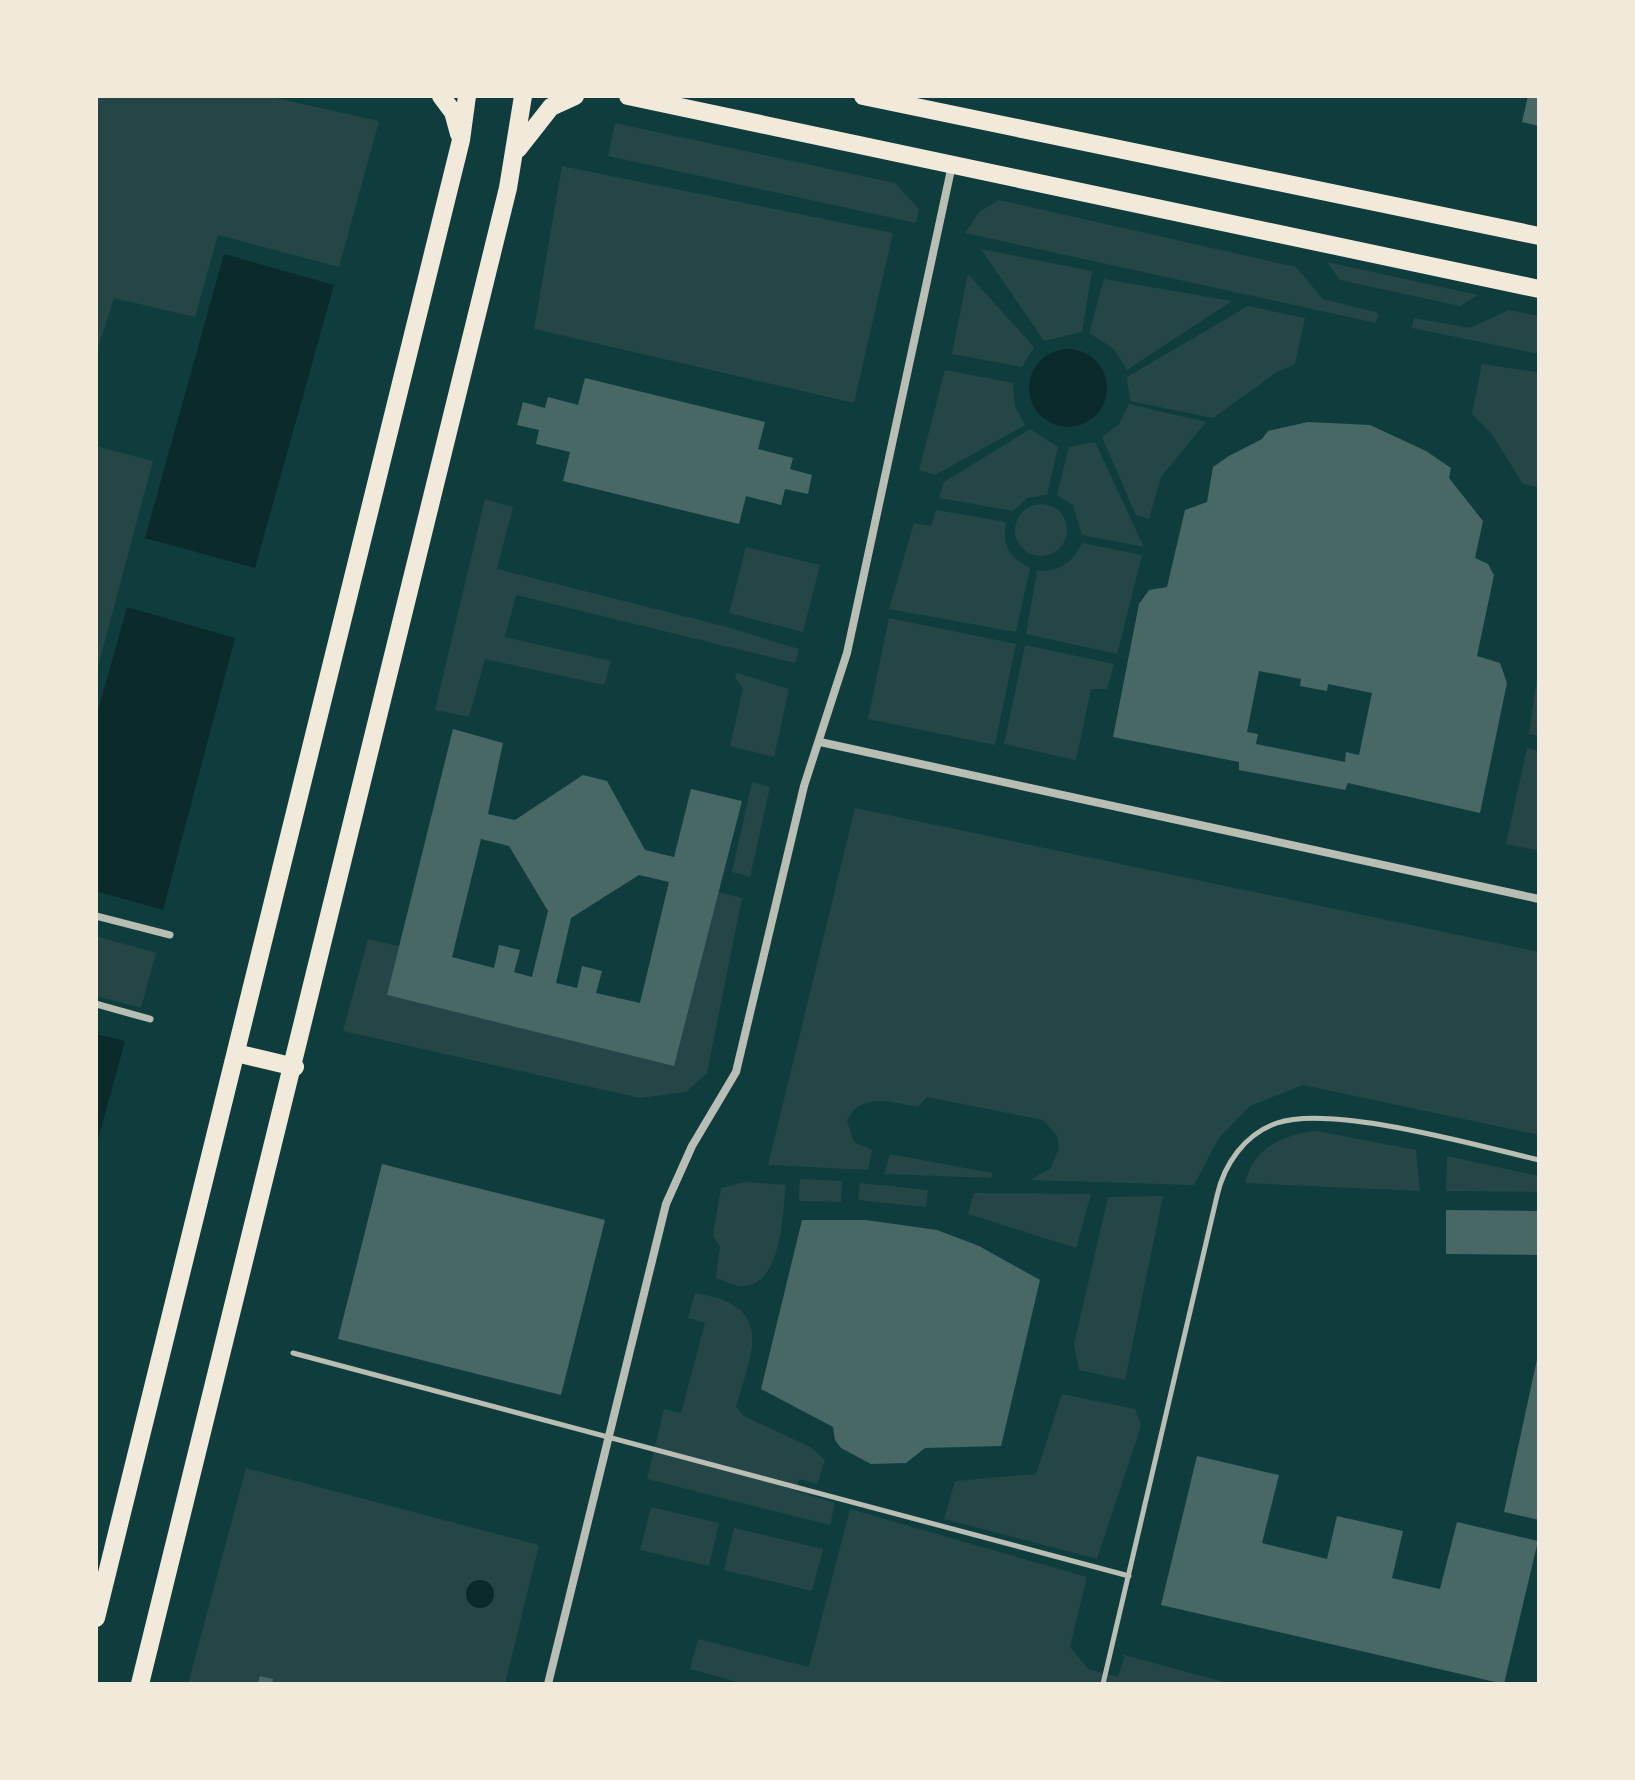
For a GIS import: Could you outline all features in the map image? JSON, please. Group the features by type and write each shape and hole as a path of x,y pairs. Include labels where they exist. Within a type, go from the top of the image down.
{"main road":[{"path":"441,96 453,112 461,140"},
{"path":"96,1618 461,140 467,96"},
{"path":"140,1684 295,1067 517,151 523,96"},
{"path":"517,151 551,107 575,96"},
{"path":"628,96 1539,289"},
{"path":"863,96 1539,236"},
{"path":"236,1053 295,1067"}],"street":[{"path":"548,1684 666,1204 692,1146 736,1072 804,786 847,653 952,165"},
{"path":"820,742 1539,899"},
{"path":"96,916 170,935"},
{"path":"96,1004 150,1019"}],"lane":[{"path":"1103,1684 1222,1174 1242,1148 1255,1135 1281,1121 1324,1117 1539,1160"},
{"path":"293,1353 1129,1576"}],"shaded area":[{"path":"96,96 267,96 379,121 339,267 218,235 195,317 114,298 96,354"},
{"path":"615,123 895,183 919,209 916,223 608,156"},
{"path":"562,166 893,233 854,403 534,329"},
{"path":"999,200 1296,267 1323,299 1379,313 1376,323 965,233 979,212"},
{"path":"981,249 1092,271 1082,332 1044,341"},
{"path":"224,254 334,285 255,568 145,538"},
{"path":"1327,262 1478,295 1460,306 1340,280"},
{"path":"968,274 1034,347 1022,367 952,354"},
{"path":"1104,279 1232,301 1127,370 1114,349 1089,333"},
{"path":"1248,306 1305,318 1295,364 1277,372 1213,418 1130,401 1127,377"},
{"path":"1509,310 1539,316 1539,354 1412,328 1414,318 1470,328"},
{"path":"1068,349 1083,352 1100,366 1107,388 1104,403 1090,420 1068,427 1053,424 1036,410 1029,388 1032,373 1046,356"},
{"path":"1482,364 1536,372 1539,376 1539,487 1523,484 1492,434 1472,414"},
{"path":"945,370 1013,383 1015,406 1025,425 935,475 919,470"},
{"path":"1129,404 1206,422 1161,477 1149,519 1136,515 1102,437 1119,424"},
{"path":"1030,429 1058,447 1047,495 1027,498 1013,511 939,498 944,482"},
{"path":"1095,442 1144,547 1082,535 1073,505 1057,495 1069,447"},
{"path":"96,446 153,461 96,674"},
{"path":"485,499 513,507 497,569 727,627 799,649 795,663 516,595 505,637 611,661 604,685 485,659 469,717 435,710"},
{"path":"1041,504 1059,512 1067,530 1059,548 1041,556 1023,548 1015,530 1023,512"},
{"path":"936,510 1006,522 1005,538 1009,550 1030,568 1016,632 889,609 914,523 931,526"},
{"path":"1082,543 1142,555 1117,654 1026,634 1037,571 1053,570 1064,565"},
{"path":"746,547 820,565 803,632 729,613"},
{"path":"127,607 235,638 163,910 96,891 96,718"},
{"path":"889,618 1016,644 995,745 868,719"},
{"path":"1025,645 1114,664 1107,689 1091,689 1076,760 1004,744"},
{"path":"1539,664 1539,736 1529,734"},
{"path":"737,673 789,689 774,757 730,746 743,689 735,677"},
{"path":"1527,748 1539,751 1539,851 1506,844"},
{"path":"752,782 770,787 750,877 732,872"},
{"path":"855,808 1539,952 1539,1135 1303,1085 1250,1106 1219,1138 1194,1185 1030,1180 1051,1168 1059,1148 1057,1136 1043,1120 927,1097 918,1107 876,1101 853,1110 847,1121 854,1142 872,1150 868,1170 768,1165"},
{"path":"718,892 742,898 707,1073 686,1092 640,1098 343,1031 368,939 399,946 387,995 674,1065"},
{"path":"96,936 156,953 141,1008 96,996"},
{"path":"96,1034 125,1041 96,1147"},
{"path":"1317,1131 1416,1150 1420,1191 1245,1183 1255,1161 1271,1145 1293,1135"},
{"path":"890,1154 992,1173 991,1178 884,1174"},
{"path":"1447,1156 1539,1176 1539,1192 1446,1191"},
{"path":"800,1179 842,1181 841,1202 799,1201"},
{"path":"745,1182 786,1185 778,1247 772,1263 765,1275 754,1283 740,1286 716,1278 720,1247 713,1235 721,1188"},
{"path":"860,1183 928,1190 926,1207 858,1200"},
{"path":"974,1193 1091,1194 1076,1248 968,1214"},
{"path":"1163,1196 1125,1380 1079,1370 1074,1344 1108,1197"},
{"path":"695,1293 720,1299 738,1308 748,1319 752,1349 736,1407 744,1416 812,1448 825,1460 817,1484 799,1479 796,1491 835,1503 830,1525 647,1479 664,1409 681,1413 705,1323 688,1318"},
{"path":"1062,1394 1135,1409 1141,1426 1097,1559 944,1519 955,1481 1036,1474"},
{"path":"246,1468 539,1545 505,1684 188,1684"},
{"path":"651,1507 719,1523 709,1566 640,1550"},
{"path":"850,1509 1087,1577 1070,1647 1088,1669 1118,1677 1124,1658 1121,1654 1231,1684 745,1684 690,1669 698,1639 809,1667"},
{"path":"734,1528 823,1549 812,1591 724,1570"},
{"path":"480,1580 490,1584 494,1594 490,1604 480,1608 470,1604 466,1594 470,1584"}],"building":[{"path":"1528,96 1539,96 1539,126 1522,122"},
{"path":"585,378 765,422 758,449 793,458 790,469 812,475 808,494 785,489 781,505 746,496 739,524 563,481 570,452 536,444 539,430 517,425 523,402 545,408 548,397 578,405"},
{"path":"1308,422 1370,425 1426,451 1451,468 1449,478 1483,521 1475,558 1488,564 1494,575 1477,656 1500,663 1507,683 1480,813 1348,783 1345,790 1239,770 1239,762 1113,737 1139,604 1149,590 1167,587 1185,510 1207,502 1213,467 1262,439 1268,431","holes":["1259,671 1301,679 1300,686 1327,691 1328,684 1372,693 1359,755 1346,752 1345,762 1256,744 1258,734 1247,732"]},
{"path":"453,729 503,743 488,814 515,820 583,775 607,781 645,850 674,857 691,789 742,801 674,1066 387,995","holes":["481,839 509,846 548,911 532,977 514,972 520,950 499,945 494,968 452,957","639,875 669,882 640,1003 596,993 602,971 582,966 577,988 556,983 571,918"]},
{"path":"382,1164 605,1220 561,1395 338,1339"},
{"path":"1446,1210 1539,1211 1539,1255 1446,1254"},
{"path":"802,1220 866,1220 937,1230 979,1246 1040,1280 1001,1446 925,1448 906,1463 871,1464 841,1448 835,1440 833,1427 761,1389"},
{"path":"1539,1350 1539,1520 1504,1512"},
{"path":"1197,1456 1279,1475 1262,1543 1327,1559 1337,1516 1403,1531 1392,1578 1440,1589 1457,1522 1538,1541 1504,1684 1161,1605"},
{"path":"260,1676 273,1679 272,1684 258,1684"}]}
